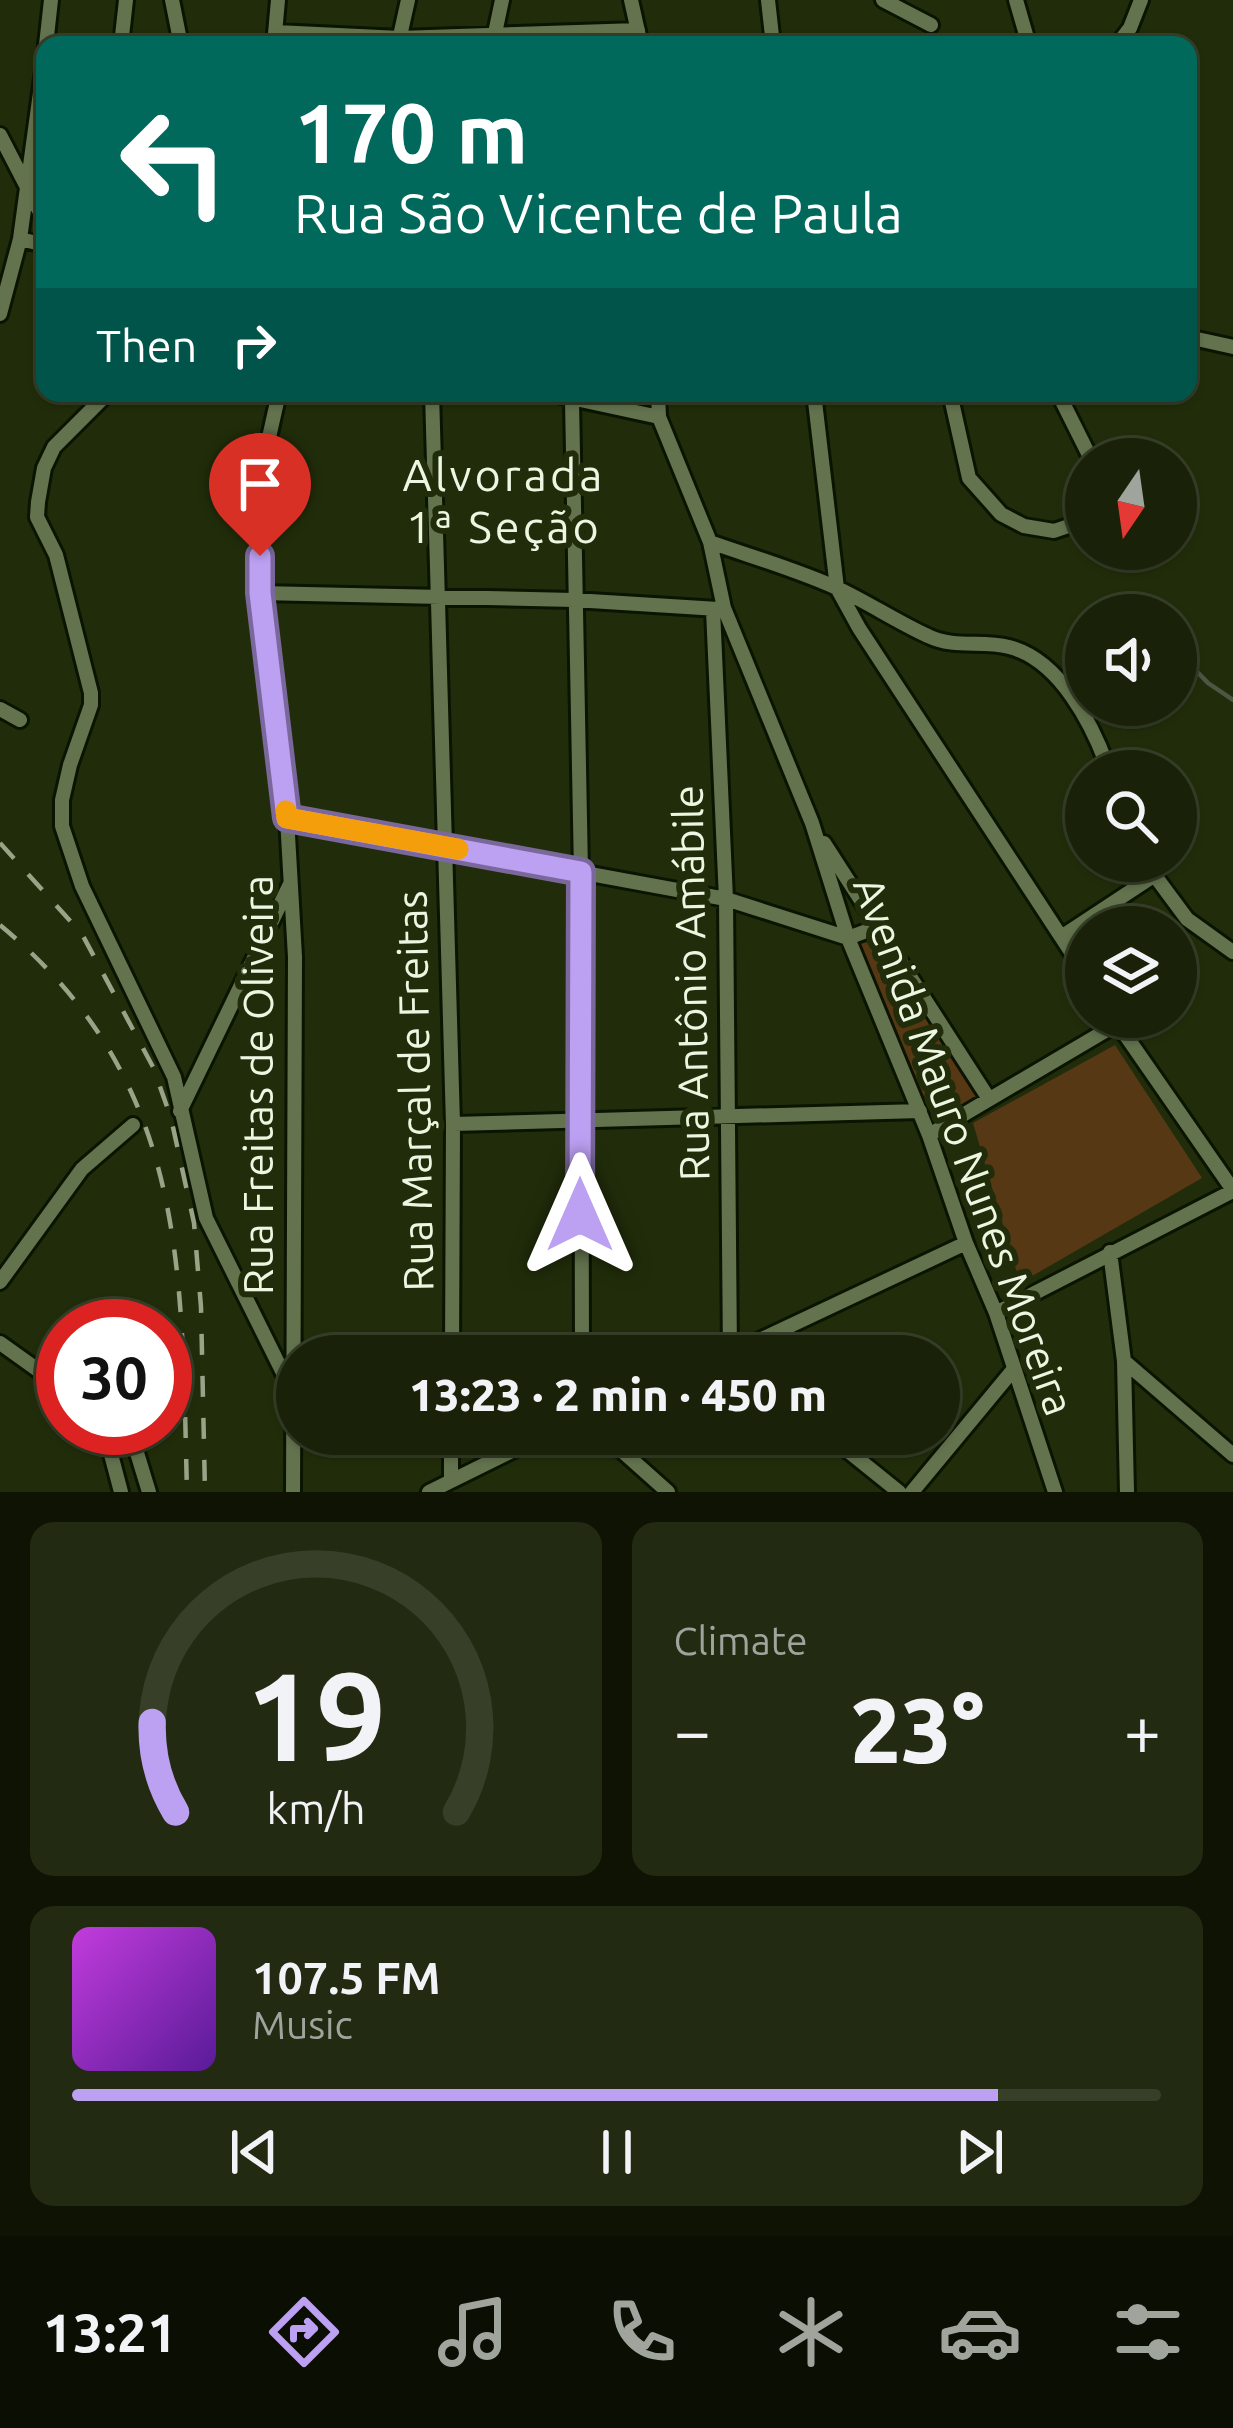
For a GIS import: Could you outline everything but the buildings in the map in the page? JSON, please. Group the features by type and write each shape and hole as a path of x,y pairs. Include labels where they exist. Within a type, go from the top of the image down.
{"street":[{"path":"47,36 51,0"},
{"path":"122,36 126,0"},
{"path":"172,0 179,36"},
{"path":"275,36 278,0"},
{"path":"400,36 408,0"},
{"path":"495,34 502,0"},
{"path":"631,0 639,36"},
{"path":"768,0 772,36"},
{"path":"883,0 931,25"},
{"path":"1016,0 1026,36"},
{"path":"1124,36 1141,0"},
{"path":"471,36 567,36"},
{"path":"0,314 20,239 36,118"},
{"path":"0,135 36,206"},
{"path":"20,239 36,243"},
{"path":"1197,339 1233,346"},
{"path":"104,402 54,447 44,468 38,502 37,518 56,555 92,693 62,800 62,826 82,886 174,1077 206,1217 276,1359"},
{"name":"Rua Freitas de Oliveira","path":"277,402 259,482 260,593 291,882 295,978 292,1335"},
{"name":"Rua Marçal de Freitas","path":"432,402 453,1124 452,1335"},
{"path":"572,402 581,872 582,1335"},
{"path":"577,402 659,417"},
{"name":"Avenida Mauro Nunes Moreira","path":"658,402 659,417 710,542 718,609 812,823 848,938 996,1313 1055,1492"},
{"path":"815,402 838,588 1065,944"},
{"path":"952,402 969,478 1001,514 1024,526 1054,531 1065,527"},
{"path":"1062,402 1080,438"},
{"path":"710,542 838,588 932,639 959,646 1011,647 1063,685 1100,750"},
{"path":"260,593 574,600 718,609"},
{"name":"Rua Antônio Amábile","path":"718,609 726,898 728,1335"},
{"path":"0,709 20,720"},
{"path":"287,818 726,898 848,938 877,926"},
{"name":"Avenida Mauro Nunes Moreira","path":"812,823 989,1099"},
{"path":"180,1111 291,882"},
{"path":"1061,938 1145,882"},
{"path":"1157,882 1187,919 1233,952"},
{"path":"929,1135 1086,1038"},
{"path":"996,1313 1233,1190 1127,1038"},
{"path":"453,1124 920,1111"},
{"path":"0,1282 82,1169 133,1125"},
{"path":"772,1335 966,1243"},
{"path":"1110,1252 1124,1360 1127,1492"},
{"path":"0,1343 36,1369"},
{"path":"1124,1360 1233,1455"},
{"path":"912,1492 1012,1370"},
{"path":"112,1455 122,1492"},
{"path":"138,1455 149,1492"},
{"name":"Rua Freitas de Oliveira","path":"292,1455 293,1492"},
{"path":"451,1455 451,1480"},
{"path":"429,1492 503,1455"},
{"path":"625,1455 661,1490"},
{"path":"853,1455 899,1492"}],"shaded area":[{"path":"876,940 982,1099 932,1128 857,945"},
{"path":"1115,1045 1202,1178 1020,1283 973,1123"}],"waterway":[{"path":"1197,672 1233,700"}],"railway":[{"path":"0,843 82,934 153,1067 171,1118 194,1223 205,1492"},
{"path":"0,925 62,985 108,1048 141,1114 162,1183 175,1256 187,1492"}],"slow traffic":[{"path":"286,811 287,818 458,849"}],"district":[{"name":"Alvorada 1ª Seção","path":"504,501"}],"route":[{"path":"260,556 260,593 287,818 581,872 580,1215"}]}
